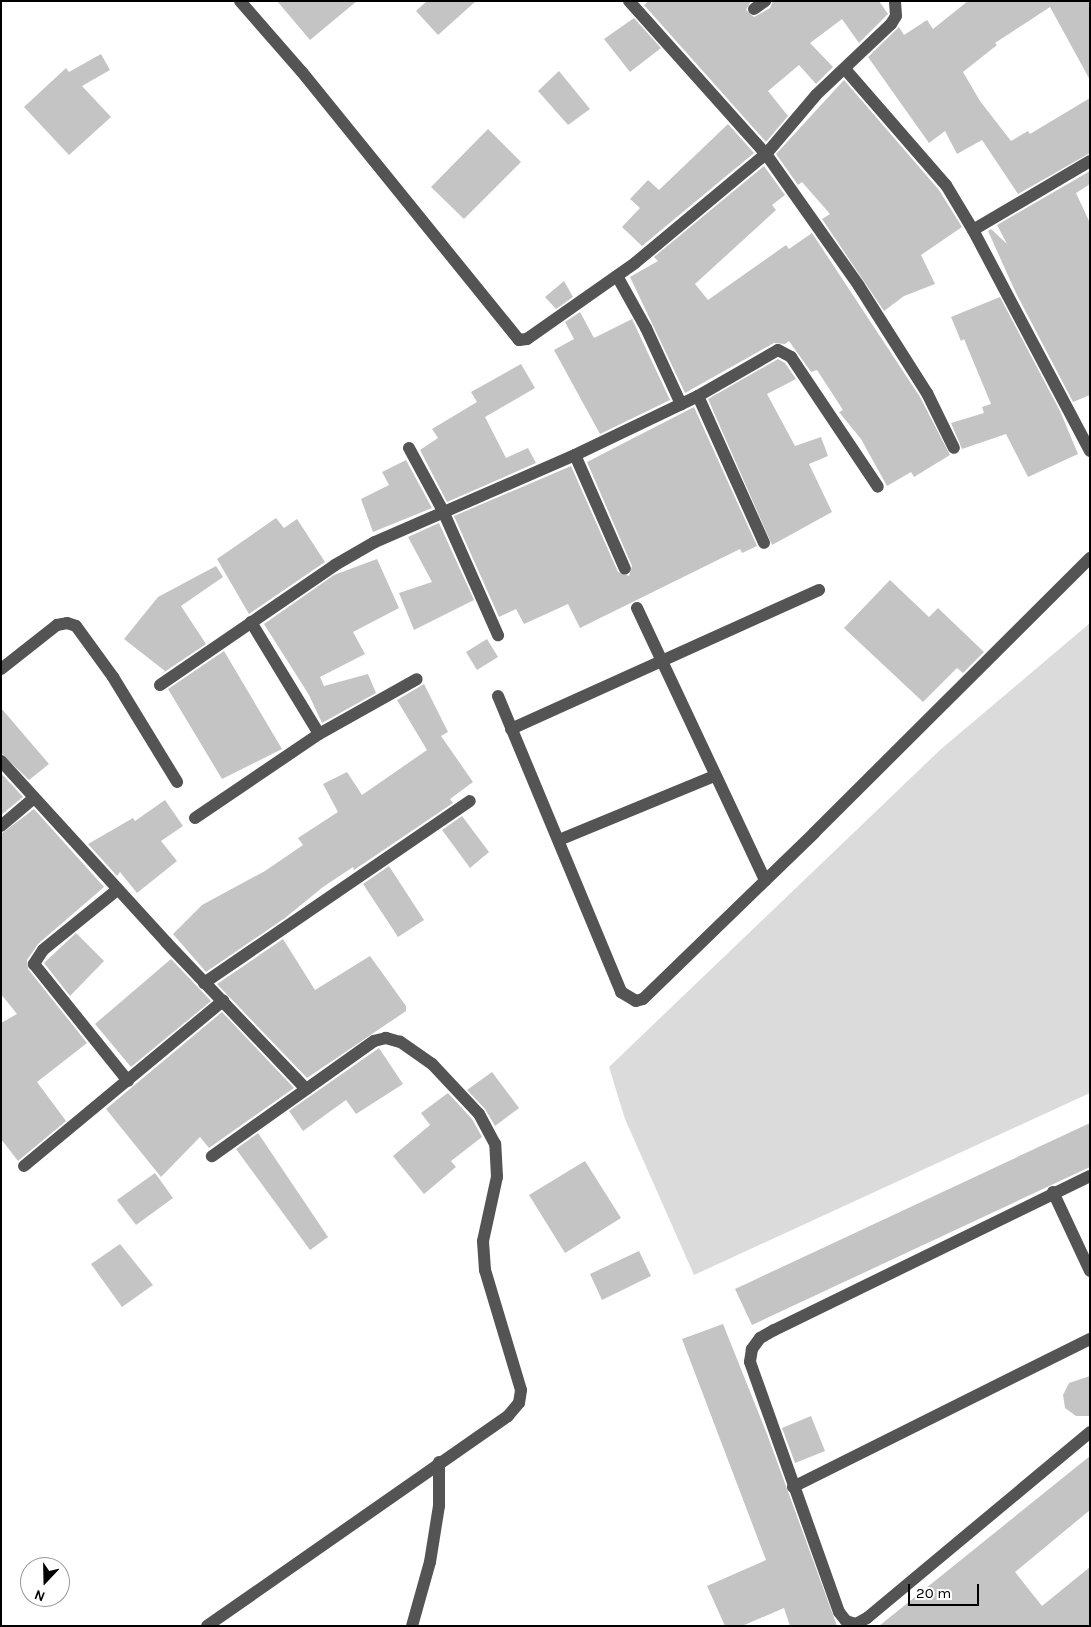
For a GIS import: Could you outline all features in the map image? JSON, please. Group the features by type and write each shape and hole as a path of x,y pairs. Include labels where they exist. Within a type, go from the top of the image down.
{"street":[{"path":"240,1 302,72 519,340 527,339 617,276 766,154 816,94 890,24 896,16 895,1"},
{"path":"629,1 766,154 859,286 927,393 954,448"},
{"path":"754,10 765,1"},
{"path":"845,68 946,185 974,230 1090,451"},
{"path":"974,230 1090,161"},
{"path":"617,276 646,328 681,404"},
{"path":"160,686 251,622 367,546 574,455 698,396 747,370 768,355 785,352 878,487"},
{"path":"698,396 764,543"},
{"path":"409,448 443,511 498,635"},
{"path":"574,455 625,569"},
{"path":"498,696 621,992 636,1001 643,998 765,880 1090,558"},
{"path":"511,729 819,590"},
{"path":"637,608 714,776 765,880"},
{"path":"251,622 319,734"},
{"path":"1,669 57,625 68,623 76,626 113,677 177,782"},
{"path":"194,818 319,734 416,679"},
{"path":"1,761 117,890 306,1089"},
{"path":"559,840 714,776"},
{"path":"1,826 34,798"},
{"path":"204,983 470,801"},
{"path":"117,890 43,950 34,964 128,1081"},
{"path":"24,1166 223,1001"},
{"path":"206,1626 439,1462 508,1416 518,1403 521,1390 485,1270 483,1241 497,1177 495,1144 479,1114 432,1064 400,1042 386,1038 374,1041 212,1156"},
{"path":"1090,1176 1053,1192 760,1338 752,1349 750,1362 838,1612 846,1621 856,1624 867,1618 1090,1432"},
{"path":"1053,1192 1090,1271"},
{"path":"793,1488 1090,1339"},
{"path":"412,1626 430,1562 439,1506 439,1462"}],"shaded area":[{"path":"1090,623 1090,1093 694,1275 625,1119 609,1067 940,750"}],"building":[{"path":"277,1 357,1 310,40"},
{"path":"427,1 476,1 438,35 416,11"},
{"path":"649,1 751,1 746,10 754,17 770,8 773,1 879,1 888,14 859,43 842,19 810,43 833,67 816,84 799,65 768,91 788,116 766,142 644,5"},
{"path":"968,1 1090,1 1090,80 1050,7 995,43 997,45 963,72 980,101 1011,141 1028,131 1030,134 1090,98 1090,153 1018,194 982,140 957,154 945,131 929,143 868,57 899,27 904,35 927,20 933,29"},
{"path":"634,18 661,48 630,72 604,39"},
{"path":"101,54 110,70 82,86 111,117 69,155 24,107 66,68 69,72"},
{"path":"559,71 590,109 568,125 538,91"},
{"path":"844,80 939,190 962,227 921,255 935,284 904,296 884,311 822,219 830,214 802,182 798,185 776,154"},
{"path":"728,124 754,153 642,246 622,227 640,208 630,199 648,180 659,190"},
{"path":"488,129 521,162 464,219 431,187"},
{"path":"764,166 785,195 772,205 776,210 695,284 708,300 786,245 789,249 812,233 920,397 950,455 914,477 911,472 887,486 861,439 839,412 843,410 817,370 811,372 789,341 785,344 774,343 685,393 630,277 658,261 654,257"},
{"path":"1090,171 1090,184 1076,193 1090,223 1090,395 1073,402 1015,291 988,231 991,229 1007,244 997,225"},
{"path":"564,281 573,297 556,309 545,297"},
{"path":"1000,297 1060,411 1078,454 1028,477 1006,434 962,449 951,423 984,413 982,407 991,404 964,339 961,341 951,317"},
{"path":"580,312 594,338 632,319 670,400 600,434 554,350 574,339 565,322"},
{"path":"778,359 785,363 796,379 767,394 795,446 821,437 828,456 809,464 832,512 772,545 708,399"},
{"path":"521,364 535,388 485,417 506,458 528,448 536,463 447,502 420,450 438,438 432,429 477,402 471,392"},
{"path":"694,407 757,546 742,553 740,549 580,628 568,604 524,624 516,609 499,617 454,516 571,466 618,572 629,576 632,566 587,462"},
{"path":"406,460 432,508 373,532 361,499 389,485 382,472"},
{"path":"276,518 284,528 297,519 325,562 249,614 217,559"},
{"path":"439,523 474,600 414,630 399,593 432,582 408,537"},
{"path":"377,559 399,608 353,632 365,654 320,677 324,686 368,674 376,693 322,723 309,695 264,624 334,575"},
{"path":"216,566 223,577 181,606 206,644 160,675 165,671 124,639 158,597"},
{"path":"890,580 929,617 938,608 984,652 963,673 957,668 923,702 844,628"},
{"path":"487,639 498,657 477,670 466,652"},
{"path":"224,651 282,749 222,779 168,689"},
{"path":"424,684 448,732 441,736 473,782 450,799 453,803 354,870 353,867 323,887 285,918 206,972 173,934 202,905 265,871 303,845 298,838 338,812 323,784 347,772 362,795 427,750 397,700"},
{"path":"1,708 49,764 29,780 1,753"},
{"path":"1,773 23,797 1,815"},
{"path":"165,800 183,826 161,841 177,861 137,893 120,872 117,876 88,844 133,818 135,821"},
{"path":"34,809 104,887 38,944 27,960 28,969 87,1043 37,1082 66,1121 18,1161 1,1139 1,1023 17,1014 1,994 1,834"},
{"path":"462,816 489,852 470,868 442,830"},
{"path":"389,866 424,920 398,937 363,884"},
{"path":"76,933 104,961 70,996 44,963"},
{"path":"283,939 315,990 370,956 406,1006 406,1011 307,1078 217,984"},
{"path":"171,959 211,1001 131,1067 95,1024"},
{"path":"222,1012 294,1088 209,1148 200,1137 161,1177 106,1109"},
{"path":"379,1048 403,1084 356,1114 346,1100 303,1131 289,1111"},
{"path":"492,1072 519,1108 495,1126 485,1109 467,1090"},
{"path":"448,1093 472,1119 482,1137 451,1161 456,1167 424,1194 393,1156 430,1125 421,1113"},
{"path":"1090,1123 1090,1167 752,1325 735,1289"},
{"path":"258,1133 328,1237 310,1250 236,1149"},
{"path":"585,1161 621,1218 565,1253 529,1195"},
{"path":"155,1173 173,1198 136,1225 117,1200"},
{"path":"120,1244 153,1285 122,1307 91,1264"},
{"path":"639,1251 651,1276 602,1300 590,1274"},
{"path":"723,1324 767,1434 837,1626 790,1626 784,1608 742,1626 725,1626 707,1586 766,1560 682,1339"},
{"path":"1090,1376 1090,1416 1076,1416 1065,1408 1063,1395 1069,1383"},
{"path":"811,1416 825,1451 795,1463 782,1428"},
{"path":"1090,1456 1090,1510 1015,1572 1042,1606 1090,1567 1090,1626 879,1626"}]}
